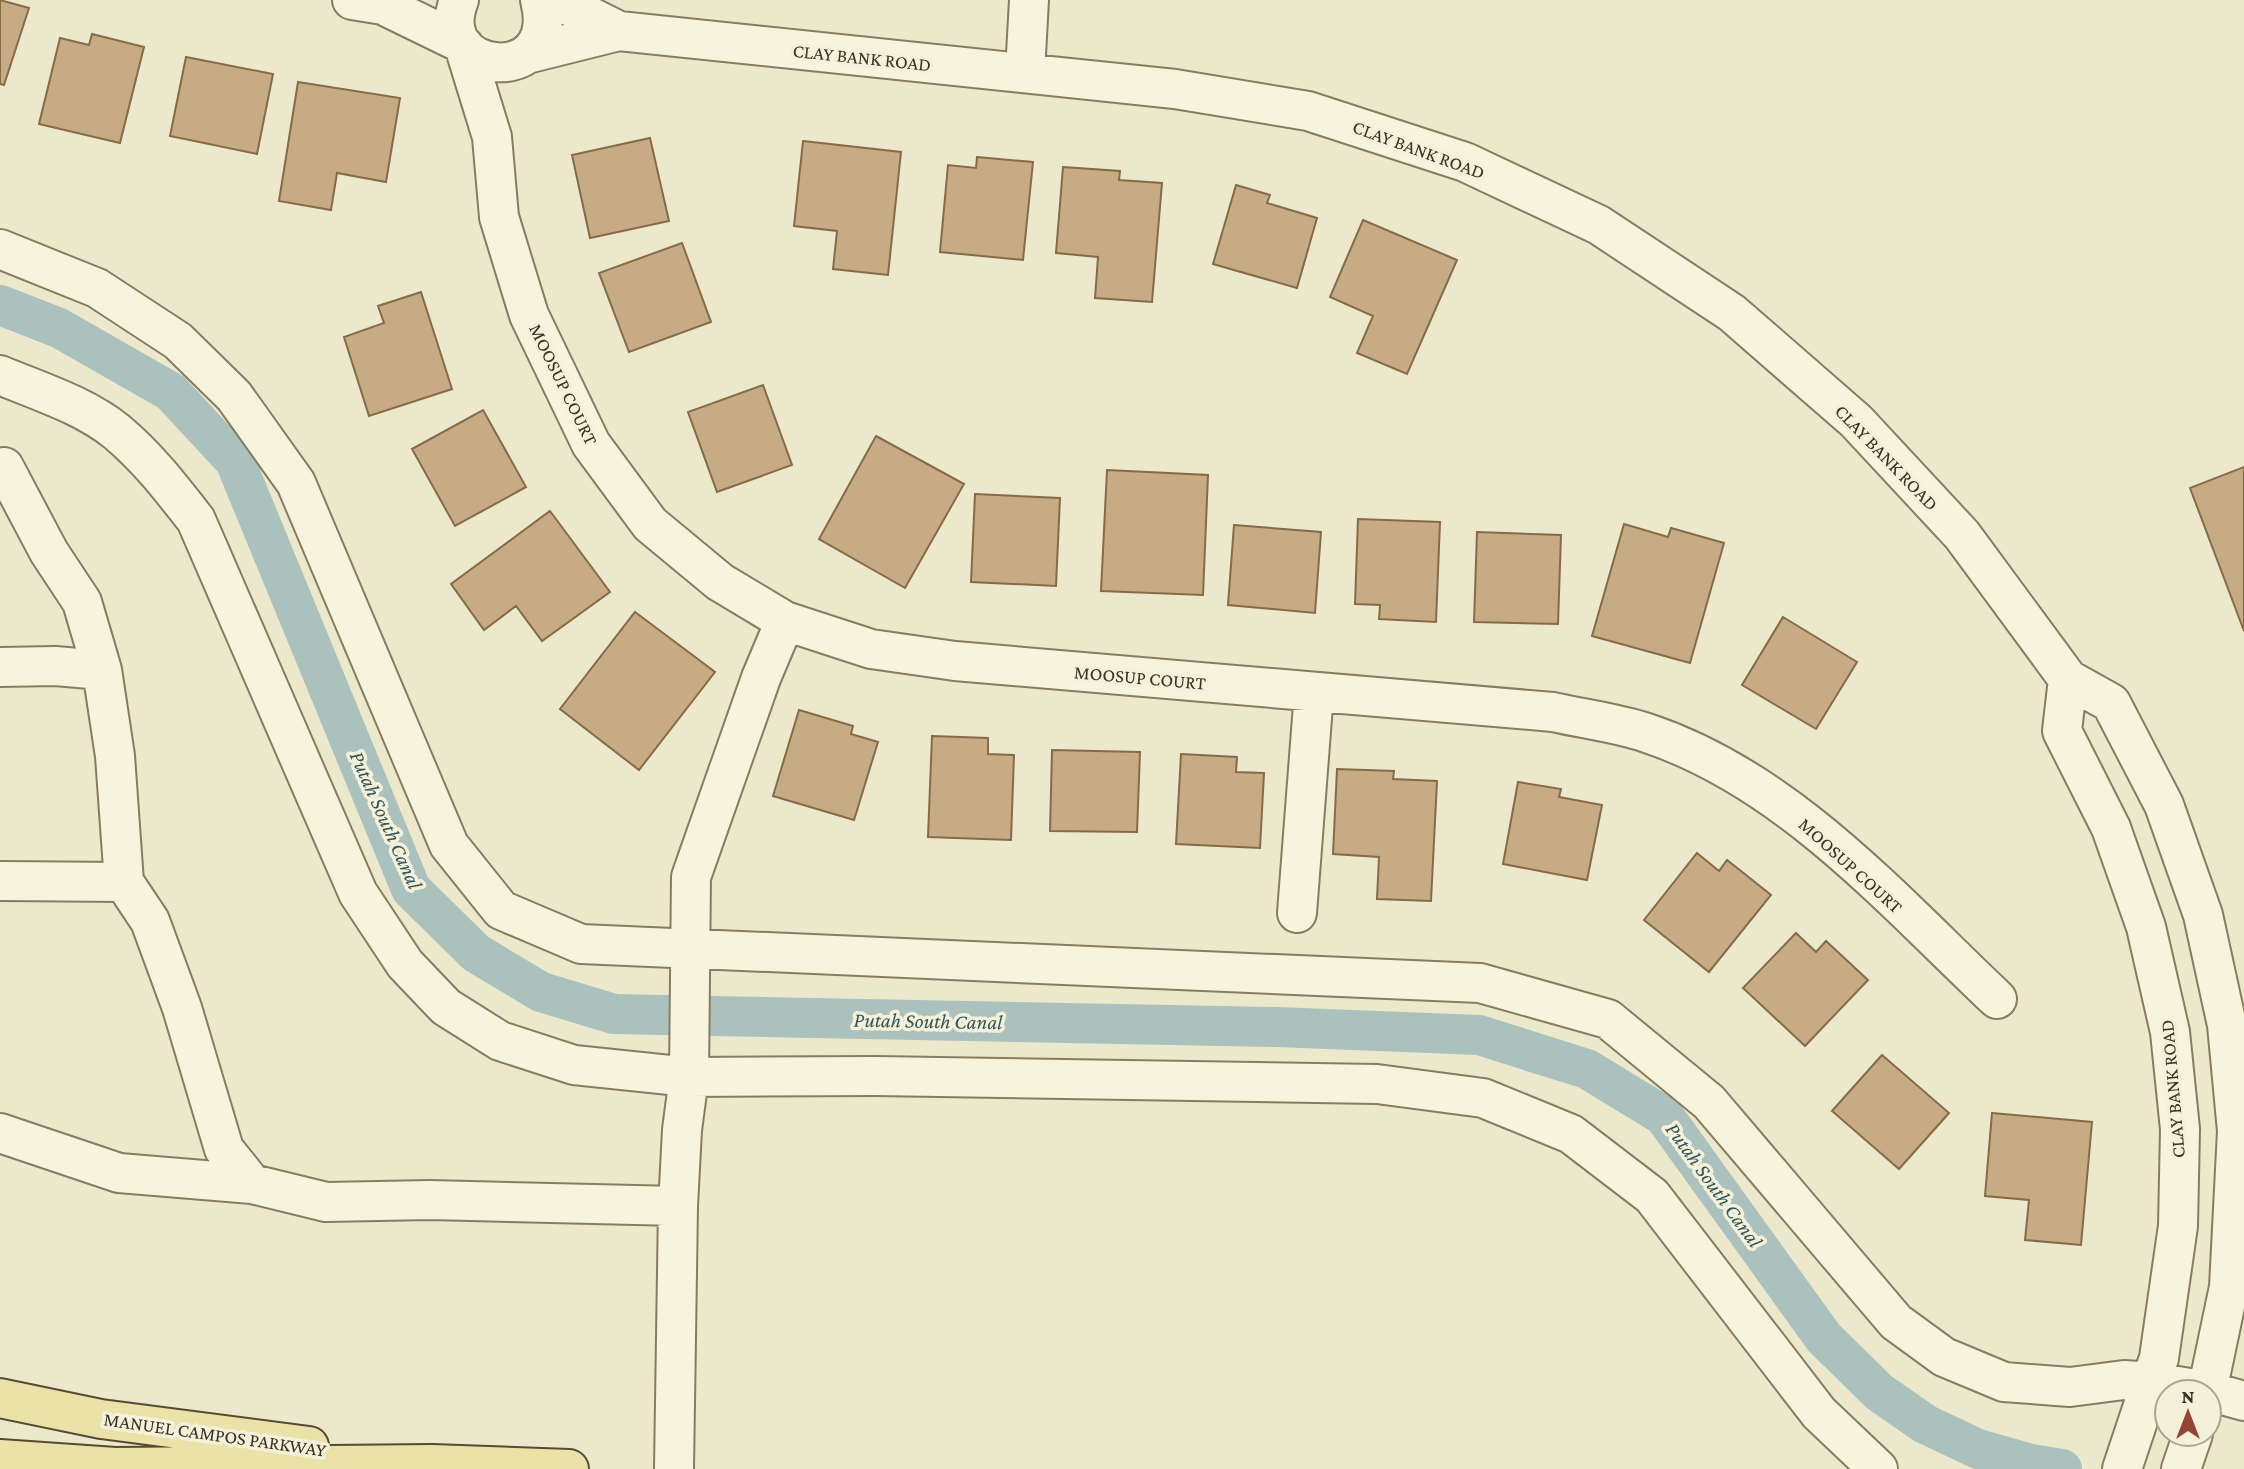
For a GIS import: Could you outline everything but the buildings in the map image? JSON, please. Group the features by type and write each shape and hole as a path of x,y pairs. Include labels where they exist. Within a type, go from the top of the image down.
{"main road":[{"name":"MANUEL CAMPOS PARKWAY","path":"0,1398 102,1419 432,1464"},
{"name":"MANUEL CAMPOS PARKWAY","path":"0,1459 114,1467 432,1464 569,1469"}],"street":[{"path":"459,0 454,10 454,27 462,44"},
{"path":"525,55 542,32 544,15 540,0"},
{"name":"CLAY BANK ROAD","path":"557,0 619,31"},
{"path":"1025,73 1029,0"},
{"name":"CLAY BANK ROAD","path":"379,2 462,44 472,55 487,62 501,64 525,55 619,31 1175,89 1308,111 1465,162 1599,225 1732,313 1856,421 1962,535 2068,678 2110,703 2164,805 2203,915 2227,1025 2237,1131 2236,1288 2212,1378"},
{"name":"MOOSUP COURT","path":"462,44 492,137 499,217 529,314 591,444 650,524 720,582 785,621 871,649 955,661 1553,712 1647,733 1734,773 1815,829 1997,999"},
{"name":"MOOSUP COURT","path":"492,137 525,55"},
{"path":"0,249 97,288 178,341 234,396 296,482 449,845 501,910 581,944 690,964 1480,983 1608,1019 1709,1102 1896,1322 1944,1357 2004,1382 2070,1387 2124,1380 2153,1382"},
{"path":"0,375 58,398 114,430 158,470 196,520 358,893 405,964 446,1007 500,1041 574,1065 689,1061 876,1076 1377,1084 1483,1098 1571,1134 1652,1196 1819,1413 1878,1469"},
{"path":"4,467 49,552 82,601 103,670 115,755 124,882 150,921 182,1008 224,1149 252,1184"},
{"path":"674,1469 678,1206 689,1061 691,877 761,678 785,621"},
{"path":"0,667 55,666 103,670"},
{"name":"CLAY BANK ROAD","path":"2068,678 2062,731 2110,828 2124,865 2146,927 2170,1032 2180,1129 2178,1226 2154,1378"},
{"path":"1297,913 1314,692"},
{"path":"0,881 124,882"},
{"path":"0,1133 118,1173 252,1184 326,1202 430,1200 678,1206"},
{"name":"CLAY BANK ROAD","path":"2128,1452 2153,1382"},
{"path":"2223,1395 2244,1401"}],"waterway":[{"name":"Putah South Canal","path":"0,305 59,328 171,392 235,461 411,889 476,953 541,992 614,1014 1277,1027 1479,1035 1587,1069 1664,1116 1824,1338 1879,1392 1925,1424 1978,1449 2031,1464 2062,1469"}]}
